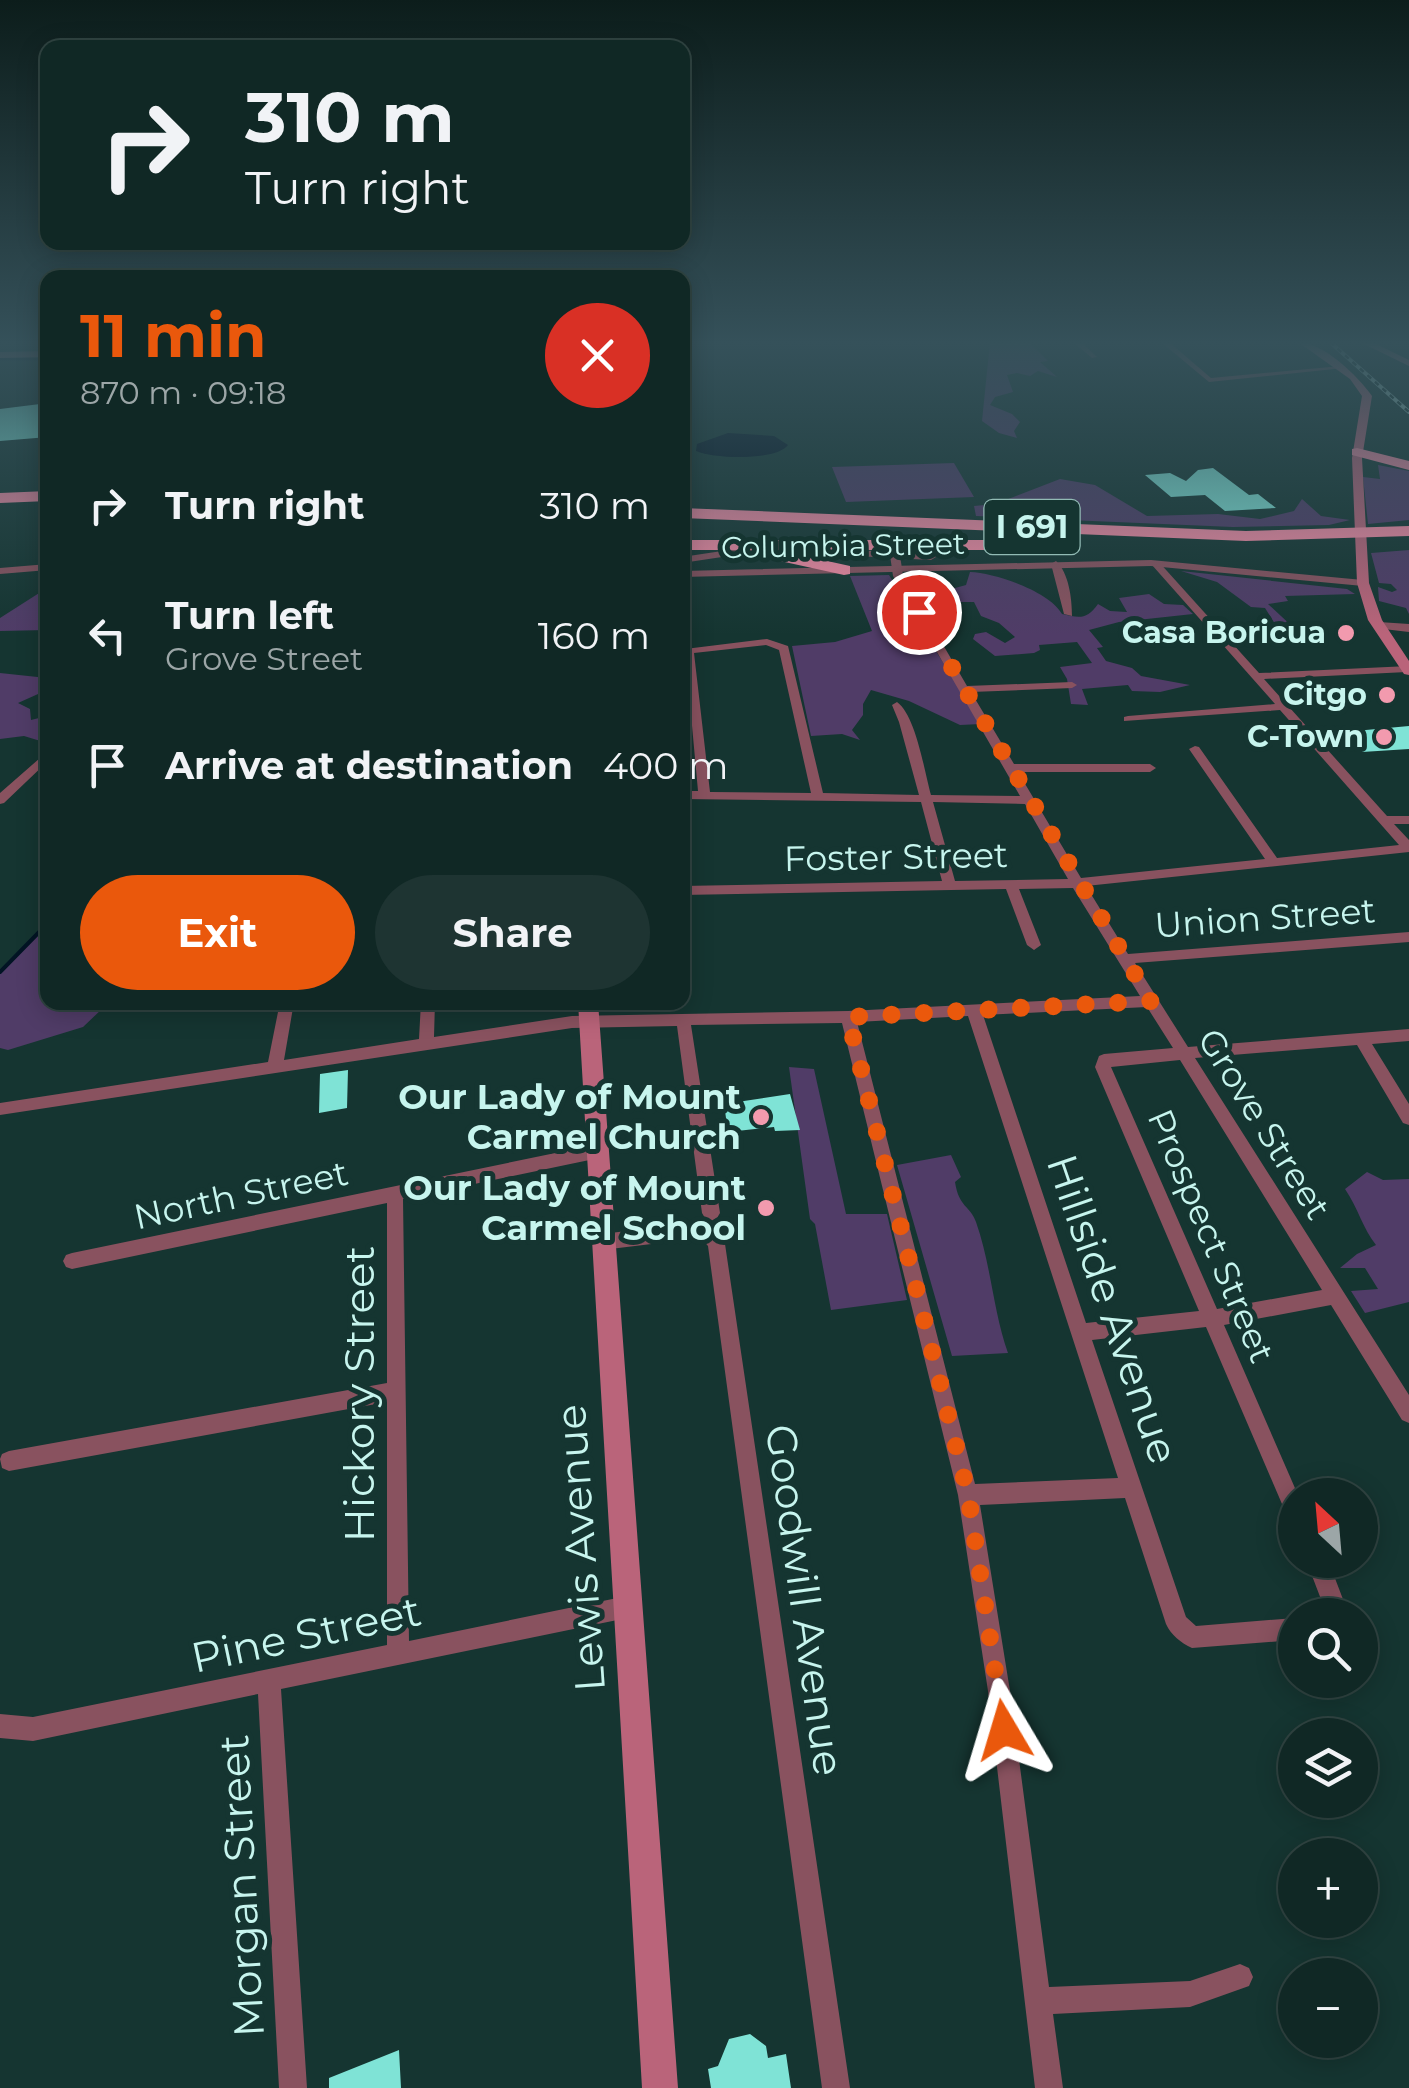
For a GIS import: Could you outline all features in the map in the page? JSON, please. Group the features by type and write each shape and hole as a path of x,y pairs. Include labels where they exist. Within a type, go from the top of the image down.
{"highway":[{"path":"1357,460 1407,465"},
{"path":"0,498 40,496"},
{"path":"0,510 40,508"},
{"name":"I 691","path":"690,514 1334,537"},
{"path":"1395,536 1409,523"},
{"name":"I 691","path":"690,526 1120,544 1395,536 1409,531"},
{"path":"690,536 844,570"},
{"path":"690,545 1120,544"}],"main road":[{"path":"1360,439 1357,460 1363,583 1379,626 1408,670"},
{"name":"Lewis Avenue","path":"588,1012 660,2088"}],"street":[{"path":"690,559 758,548 895,562"},
{"name":"Columbia Street","path":"690,574 844,570 895,562 1155,563 1363,583"},
{"name":"Grove Street","path":"895,562 964,690 1077,882 1409,1413"},
{"path":"1155,563 1409,848"},
{"path":"1056,564 1069,614"},
{"path":"0,571 40,567"},
{"path":"1379,626 1409,628"},
{"path":"690,650 699,646 776,642 784,648 818,797"},
{"path":"690,669 704,796"},
{"path":"1255,676 1408,670"},
{"path":"964,690 1072,684"},
{"path":"896,705 905,722 950,886"},
{"path":"1128,719 1283,707"},
{"path":"1194,749 1274,863"},
{"path":"0,800 40,762"},
{"path":"1010,768 1150,768"},
{"path":"0,778 20,781"},
{"path":"690,795 1029,800"},
{"path":"1384,820 1409,820"},
{"name":"Foster Street","path":"690,891 1077,882 1409,848"},
{"path":"1011,884 1034,945"},
{"name":"Union Street","path":"1125,959 1409,937"},
{"path":"0,1109 426,1043 588,1012 682,1019 848,1017 1151,1001"},
{"path":"275,1067 286,1010"},
{"path":"426,1043 428,1010"},
{"name":"Hillside Avenue","path":"974,1011 1181,1630 1192,1637 1278,1630"},
{"path":"848,1017 968,1494 999,1691 1050,2088"},
{"name":"Goodwill Avenue","path":"682,1019 836,2088"},
{"path":"1182,1051 1409,1034"},
{"path":"1361,1038 1409,1118"},
{"name":"Prospect Street","path":"1182,1051 1111,1057 1104,1060 1103,1067 1281,1478"},
{"name":"North Street","path":"72,1261 598,1152"},
{"name":"Hickory Street","path":"395,1194 398,1654"},
{"path":"602,1242 701,1230 712,1225"},
{"path":"1081,1332 1212,1318 1336,1296"},
{"path":"9,1461 398,1391"},
{"path":"968,1494 1133,1486"},
{"name":"Pine Street","path":"0,1726 33,1729 627,1607"},
{"name":"Morgan Street","path":"269,1680 293,2088"},
{"path":"1038,2002 1190,1994 1240,1977"}],"shaded area":[{"path":"954,463 974,497 846,502 832,467"},
{"path":"1378,465 1409,471 1409,520 1368,524 1363,477 1380,479"},
{"path":"1060,479 1095,485 1147,516 1218,514 1260,519 1294,511 1302,499 1321,516 1350,520 1329,525 1233,527 976,516 974,506 995,504"},
{"path":"1409,550 1409,614 1406,608 1379,601 1378,587 1397,590 1391,584 1379,583 1371,553"},
{"path":"1181,571 1347,589 1355,594 1285,596 1288,601 1268,604 1296,630 1317,636 1312,645 1277,645 1269,641 1284,638 1265,608 1251,607 1217,582"},
{"path":"970,572 1021,585 1046,598 1062,614 1073,616 1086,615 1098,604 1110,611 1127,612 1119,598 1149,594 1164,604 1183,605 1193,614 1119,622 1089,630 1103,647 1097,648 1106,661 1132,668 1141,676 1190,685 1160,692 1132,691 1128,685 1082,689 1088,705 1071,704 1067,679 1060,667 1092,663 1077,642 1039,645 1040,650 1034,653 995,656 973,639 975,634 986,632 1005,643 1015,637 999,623 981,616 974,602 929,602 926,596 966,585"},
{"path":"889,575 981,724 960,725 909,701 871,690 863,704 863,715 852,730 860,740 842,734 811,736 792,646 835,642 872,631 850,576"},
{"path":"40,592 40,630 0,631 0,618"},
{"path":"0,673 40,677 40,693 18,703 30,709 31,720 40,718 40,741 24,736 0,739"},
{"path":"40,933 40,1010 101,1010 83,1027 8,1050 0,1048 0,973"},
{"path":"789,1067 814,1069 846,1214 887,1214 907,1300 831,1310 815,1224 810,1219"},
{"path":"951,1155 961,1177 955,1182 957,1190 974,1216 981,1238 1008,1353 952,1356 897,1165"},
{"path":"1367,1172 1383,1180 1409,1179 1409,1302 1365,1313 1351,1291 1378,1289 1365,1268 1340,1268 1376,1245 1345,1189"}],"water":[{"path":"710,439 779,439 788,445 771,454 744,457 696,451 697,444"}],"building":[{"path":"1213,468 1249,495 1258,494 1276,508 1225,511 1205,495 1171,497 1145,475 1170,473 1186,481 1198,470"},
{"name":"C-Town","path":"1409,726 1409,749 1362,752 1353,743 1365,742 1355,731"},
{"path":"348,1070 347,1108 319,1113 320,1074"},
{"name":"Our Lady of Mount Carmel Church","path":"790,1094 800,1130 775,1131 774,1127 728,1132 724,1104"},
{"path":"750,2034 766,2046 768,2058 786,2054 791,2088 711,2088 708,2069 718,2066 729,2039"},
{"path":"399,2050 401,2088 329,2088 329,2078"}],"waterway":[{"path":"0,972 40,931"}],"place":[{"name":"Casa Boricua","path":"1346,633"},
{"name":"Citgo","path":"1387,695"},
{"name":"C-Town","path":"1384,737"},
{"name":"Our Lady of Mount Carmel Church","path":"761,1117"},
{"name":"Our Lady of Mount Carmel School","path":"766,1208"}],"route":[{"path":"919,612 1151,1001 848,1017 968,1494 1004,1730"}]}
